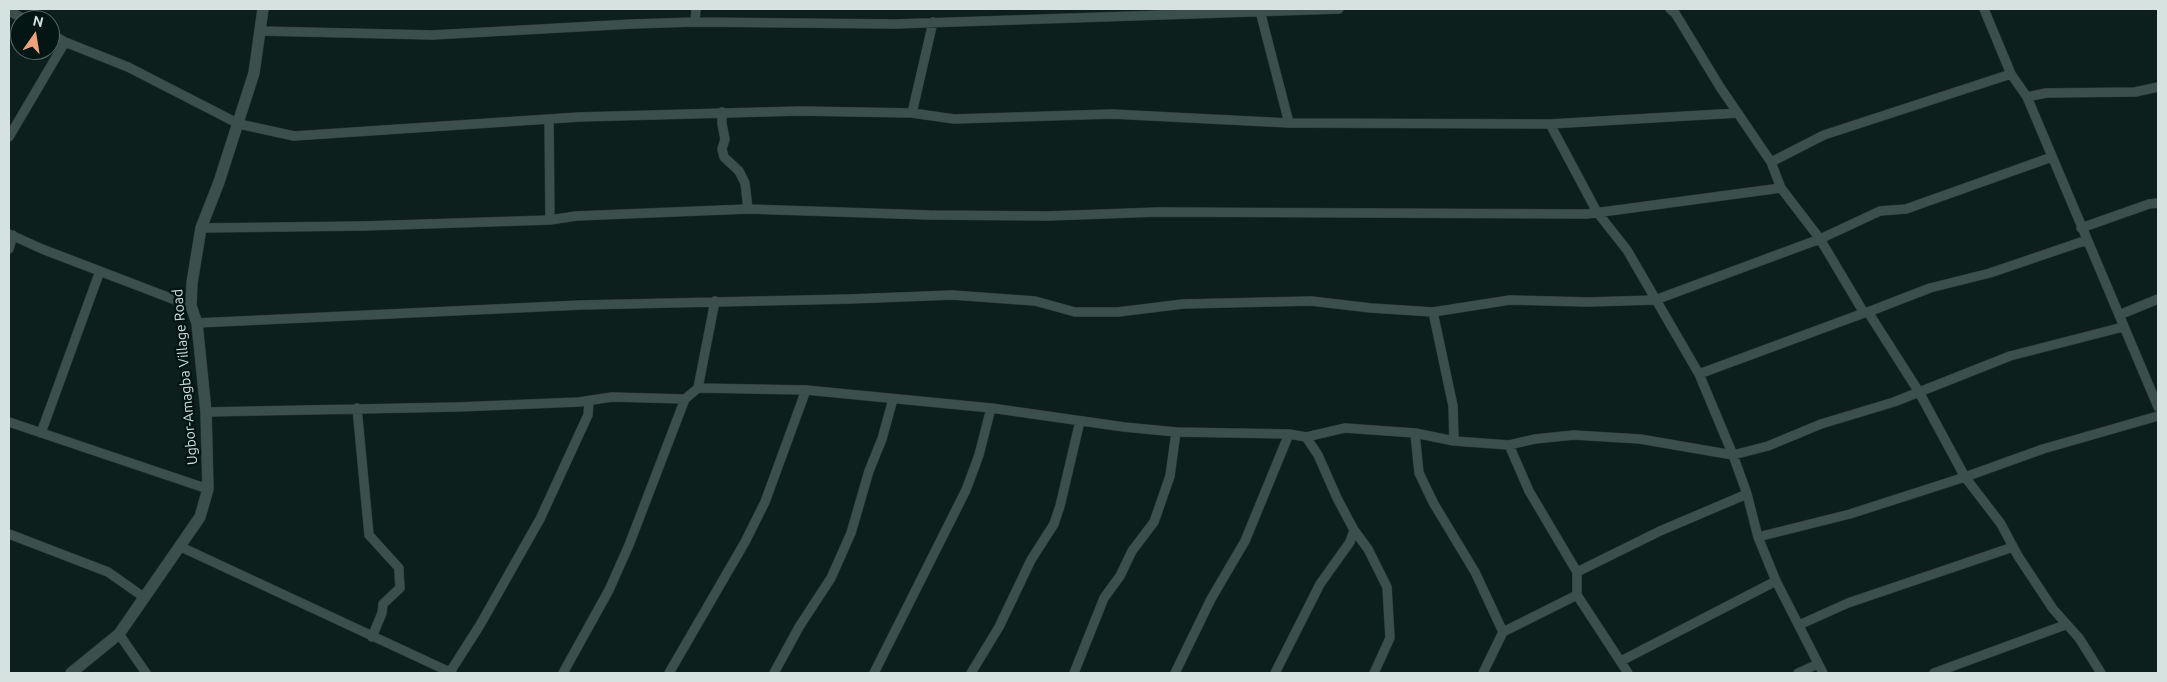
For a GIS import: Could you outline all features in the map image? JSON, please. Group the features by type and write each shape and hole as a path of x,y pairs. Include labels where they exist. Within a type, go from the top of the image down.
{"street":[{"name":"Ugbor-Amagba Village Road","path":"71,673 119,634 200,517 208,489 206,412 197,323 191,306 192,283 201,228 254,73 263,9"},
{"path":"696,9 696,22"},
{"path":"261,31 432,35 696,22 895,24 1339,9"},
{"path":"1670,9 1675,13 1771,162 1781,188 1820,239 1918,392 1965,477 2001,524 2013,547 2065,625 2079,638 2100,673"},
{"path":"1984,9 2011,74 2027,96 2123,328 2158,406"},
{"path":"1260,11 1289,123"},
{"path":"912,113 933,22"},
{"path":"60,39 128,67 238,124 294,136 549,120 722,112 912,113 954,119 1112,114 1289,123 1550,124 1738,113"},
{"path":"9,137 66,42"},
{"path":"1771,162 1824,135 2011,74"},
{"path":"2027,96 2046,93 2135,92 2158,88"},
{"path":"722,112 725,139 722,149 724,157 734,165 745,182 748,209"},
{"path":"549,120 550,220"},
{"path":"1550,124 1597,212 1627,250 1699,374 1733,454 1758,538 1776,581 1823,673"},
{"path":"197,323 572,305 952,295 1035,301 1075,312 1118,312 1183,304 1311,301 1371,308 1433,312 1510,300 1588,302 1655,300 1820,239 1880,210 1906,209 2052,157"},
{"path":"201,228 363,226 550,220 576,216 639,212 748,209 929,215 1048,216 1158,212 1587,214 1781,188"},
{"path":"2081,228 2149,204 2158,203"},
{"path":"9,249 11,235 42,249 191,306"},
{"path":"1699,374 1930,288 1990,272 2087,240"},
{"path":"41,433 100,271"},
{"path":"2118,315 2158,299"},
{"path":"562,673 609,590 685,400 698,388 715,301"},
{"path":"1433,312 1453,406 1454,441"},
{"path":"698,388 806,390 991,408 1176,432 1288,434 1306,437 1345,428 1415,433 1454,441 1509,445 1535,439 1584,436 1640,439 1733,454 1768,446 1821,424 1894,402 2010,356 2123,328"},
{"path":"669,673 745,542 765,502 806,390"},
{"path":"206,412 458,407 589,401 612,397 685,400"},
{"path":"774,673 799,627 831,578 851,533 893,399"},
{"path":"180,547 451,673 540,519 588,415 589,401"},
{"path":"357,408 369,535 398,568 399,572 400,588 383,604 382,613 372,637"},
{"path":"874,673 966,490 980,456 991,408"},
{"path":"1758,538 1834,518 1965,477 2043,449 2158,416"},
{"path":"971,673 999,627 1032,560 1054,524 1080,421"},
{"path":"9,422 208,489"},
{"path":"1074,673 1104,598 1120,576 1132,551 1154,522 1170,476 1176,432"},
{"path":"1415,433 1419,473 1434,504 1475,572 1503,632"},
{"path":"1174,673 1211,599 1245,541 1288,434"},
{"path":"1306,437 1318,456 1354,530 1368,549 1387,587 1390,638 1374,673"},
{"path":"1509,445 1529,491 1578,572 1577,596 1628,673"},
{"path":"1578,572 1660,531 1746,494"},
{"path":"1275,673 1320,584 1350,542 1354,530"},
{"path":"9,534 108,572 145,598"},
{"path":"1799,625 1848,603 2013,547"},
{"path":"1621,661 1776,581"},
{"path":"1483,673 1503,632 1577,596"},
{"path":"1934,673 2065,625"},
{"path":"119,634 146,673"},
{"path":"1798,673 1818,664"}]}
